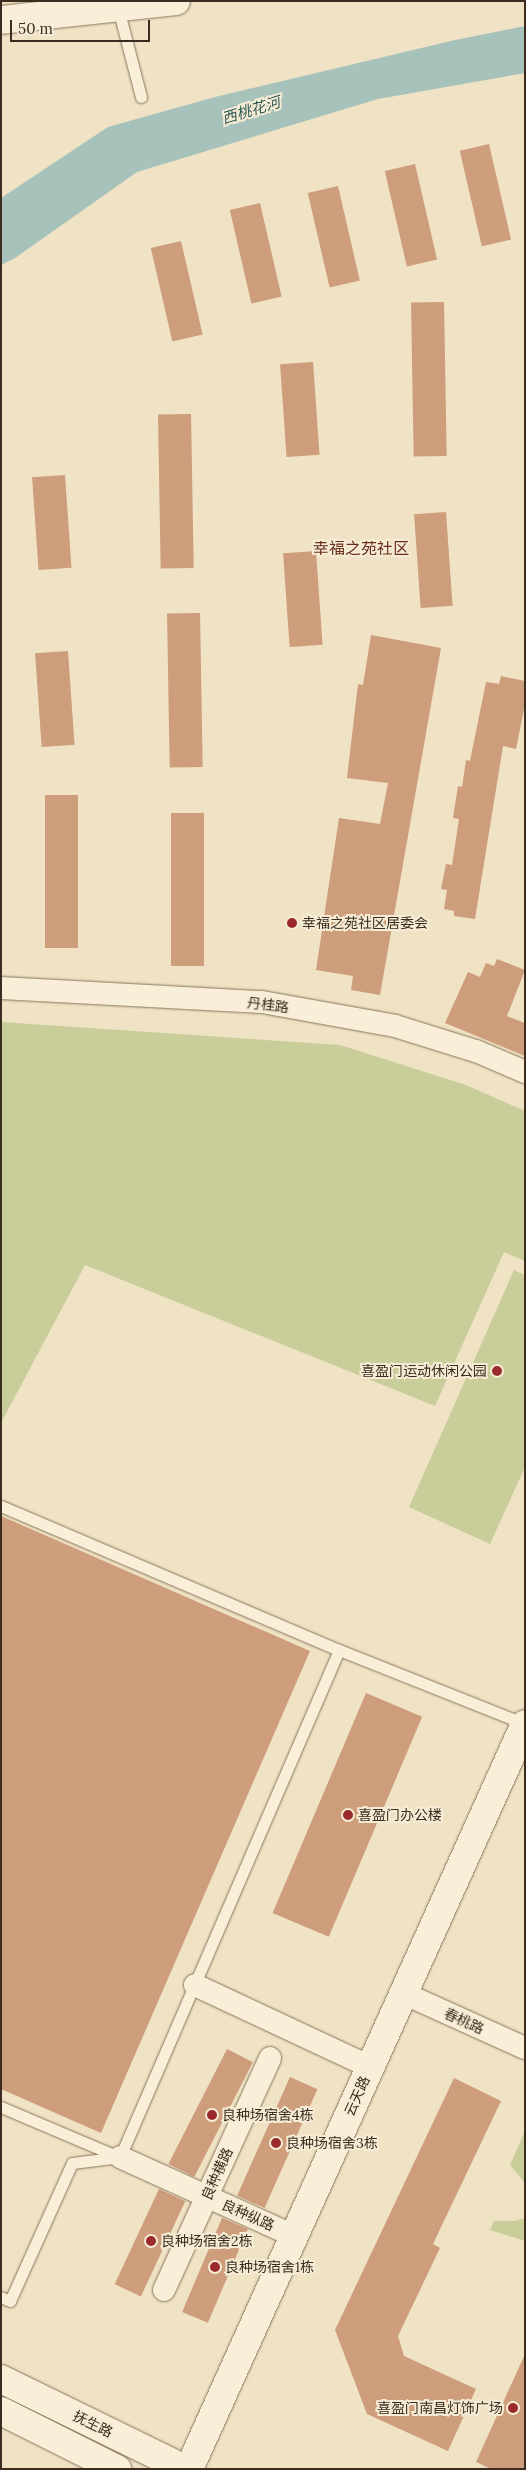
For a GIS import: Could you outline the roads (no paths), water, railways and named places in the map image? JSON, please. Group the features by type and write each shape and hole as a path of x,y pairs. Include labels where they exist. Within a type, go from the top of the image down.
{"street":[{"path":"1,20 176,1"},
{"name":"丹桂路","path":"1,988 262,1002 395,1026 476,1051 525,1072"},
{"name":"云天路","path":"187,2469 525,1724"},
{"path":"195,1985 370,2067"},
{"name":"春桃路","path":"403,1993 525,2048"},
{"name":"良种横路","path":"164,2290 270,2058"},
{"name":"良种纵路","path":"120,2157 294,2236"},
{"name":"抚生路","path":"1,2379 187,2469"},
{"path":"1,2411 117,2469"}],"lane":[{"path":"118,8 141,97"},
{"path":"1,1506 339,1650 525,1724"},
{"path":"120,2157 339,1650"},
{"path":"1,2106 120,2157"},
{"path":"1,2297 10,2301 72,2163 120,2157"}],"water":[{"name":"西桃花河","path":"525,26 525,73 378,99 137,172 15,258 1,265 1,198 108,127 215,97 455,40"}],"place":[{"name":"幸福之苑社区居委会","path":"292,923"},
{"name":"喜盈门运动休闲公园","path":"497,1371"},
{"name":"喜盈门办公楼","path":"348,1815"},
{"name":"良种场宿舍4栋","path":"212,2115"},
{"name":"良种场宿舍3栋","path":"276,2143"},
{"name":"良种场宿舍2栋","path":"151,2241"},
{"name":"良种场宿舍1栋","path":"215,2267"},
{"name":"喜盈门南昌灯饰广场","path":"513,2408"}],"district":[{"name":"幸福之苑社区","path":"361,548"}]}
